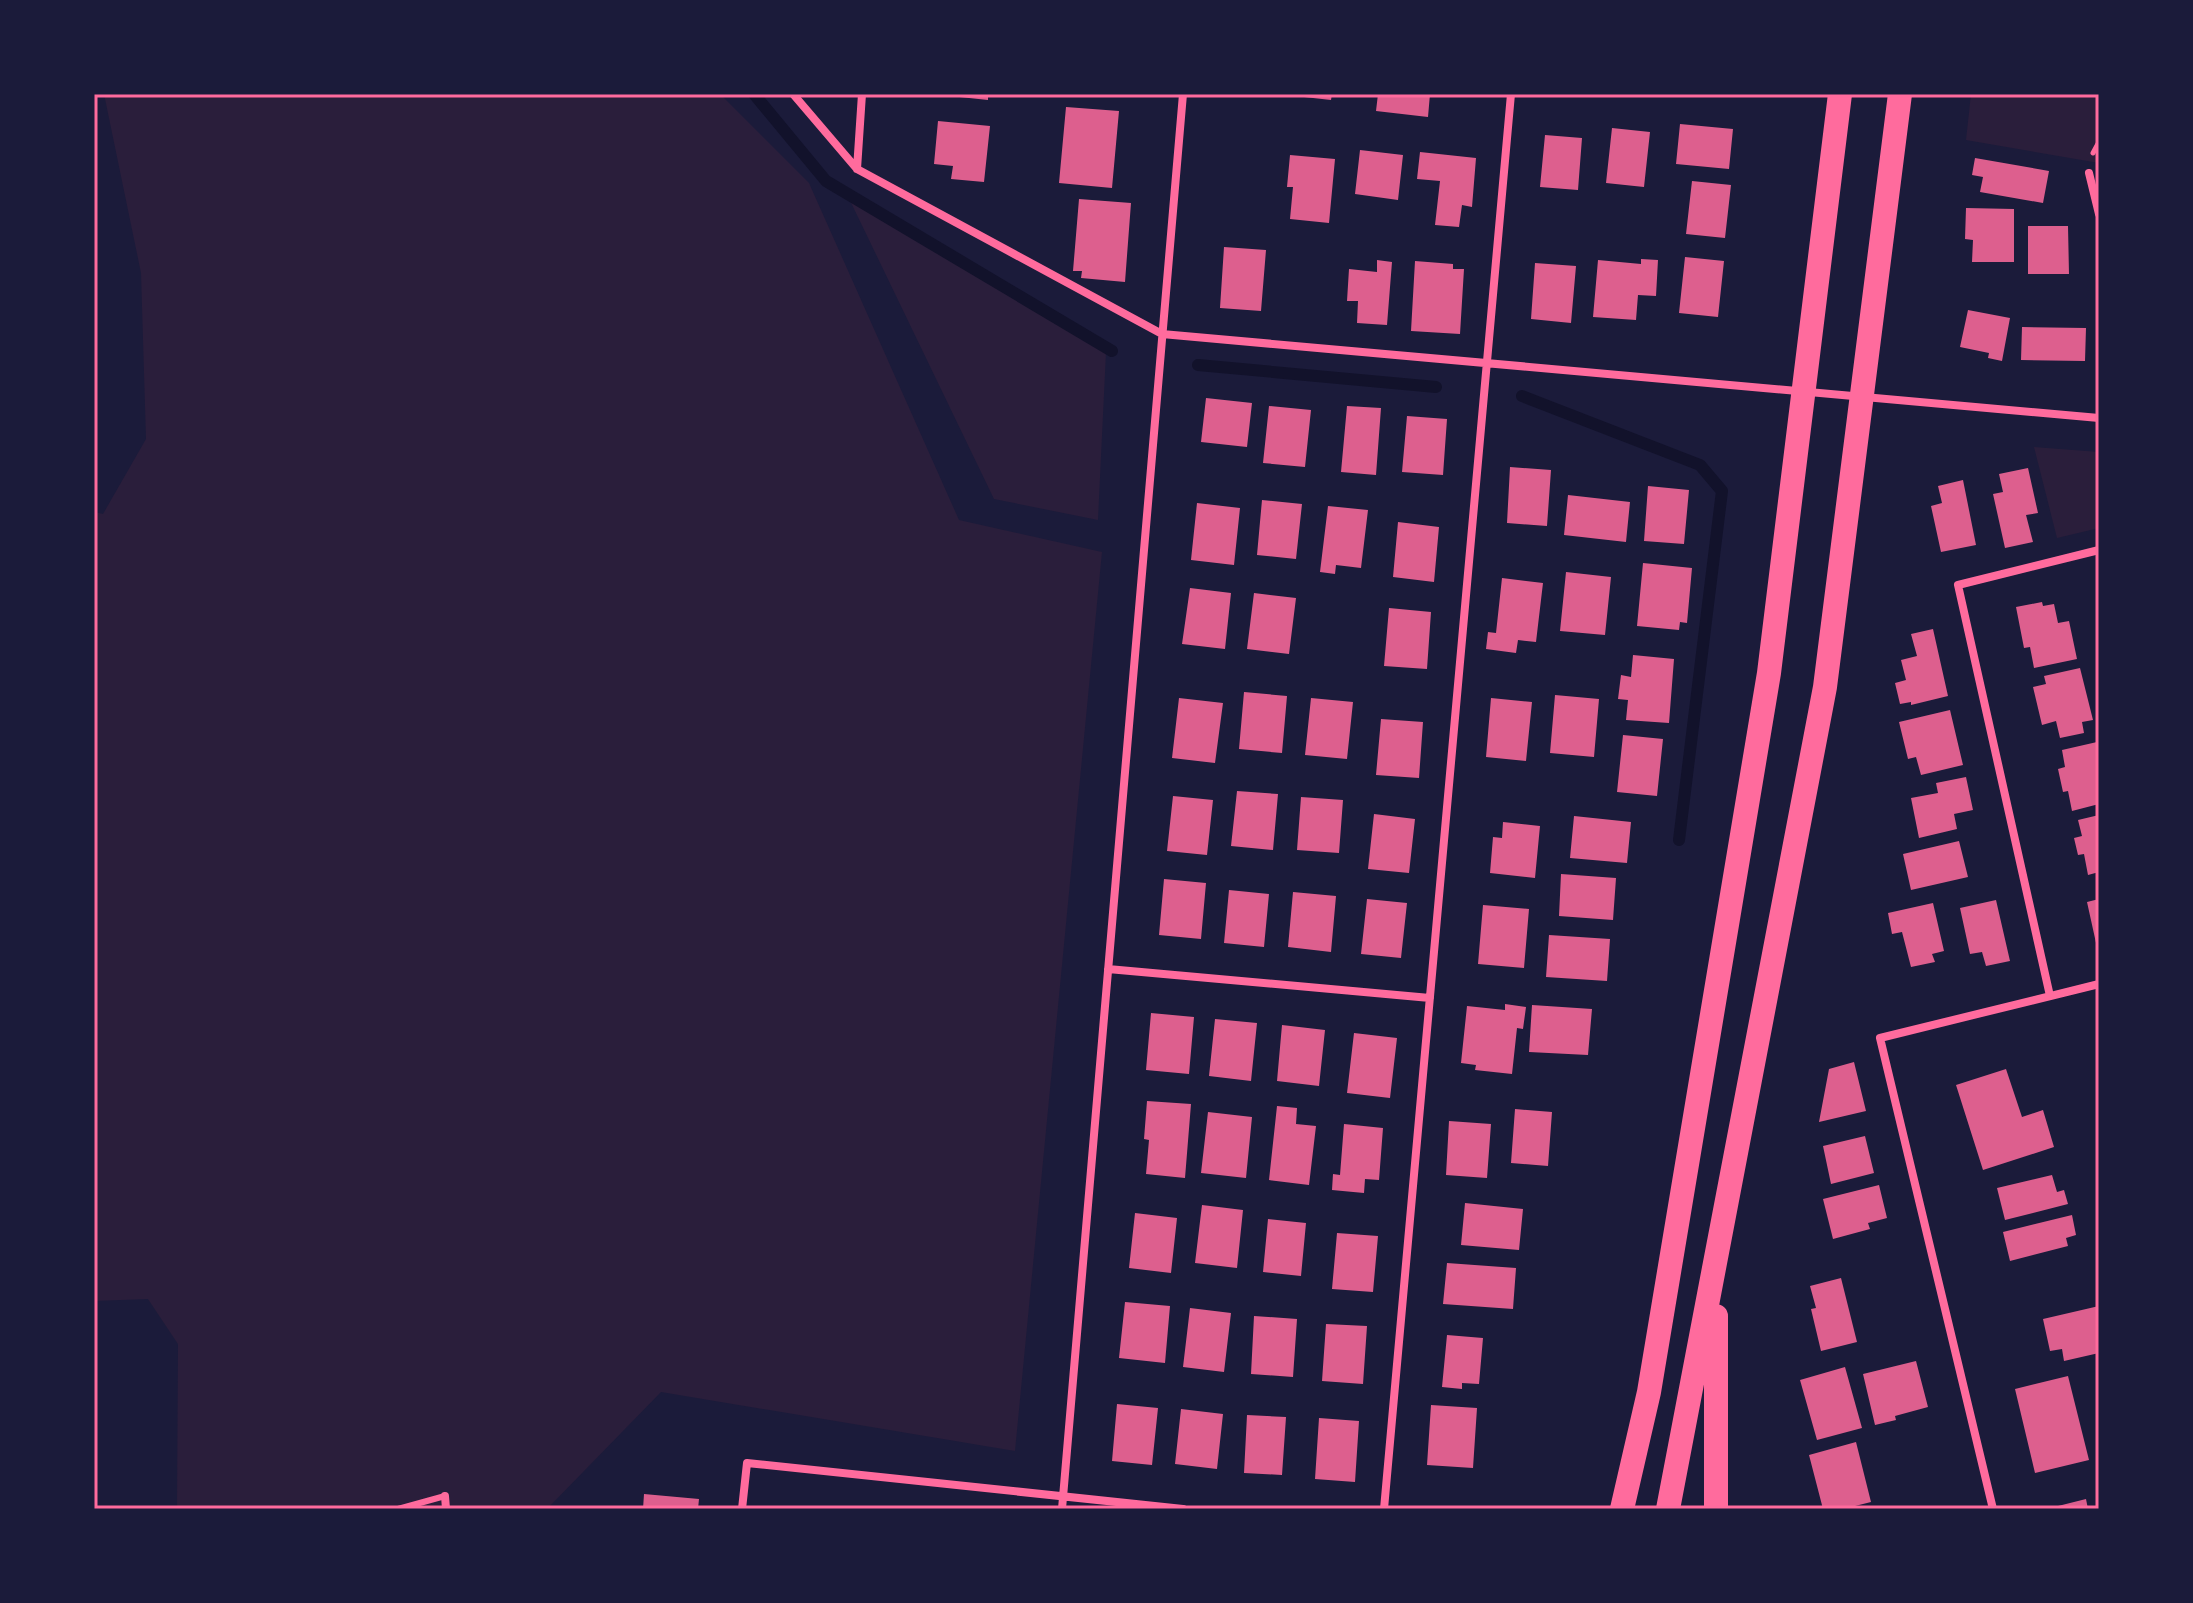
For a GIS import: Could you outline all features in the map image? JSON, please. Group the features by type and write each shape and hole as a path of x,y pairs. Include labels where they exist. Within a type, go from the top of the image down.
{"highway":[{"path":"1622,1509 1649,1392 1769,673 1840,94"},
{"path":"1668,1509 1825,687 1900,94"},
{"path":"1716,1258 1716,1509"}],"street":[{"path":"793,94 857,169 1162,334 2099,418"},
{"path":"857,169 862,94"},
{"path":"1062,1509 1183,94"},
{"path":"1384,1509 1511,94"},
{"path":"2089,173 2099,214"},
{"path":"2050,996 1958,585 2099,550"},
{"path":"1108,969 1430,998"},
{"path":"1993,1509 1880,1038 2099,984"},
{"path":"742,1509 747,1463 1183,1509"},
{"path":"445,1496 446,1509"}],"lane":[{"path":"398,1509 445,1496"}],"shaded area":[{"path":"104,94 720,94 809,183 959,520 1102,552 1015,1451 661,1392 547,1509 177,1509 178,1344 148,1299 94,1301 94,512 103,514 146,439 141,273"},
{"path":"1971,94 2099,94 2099,163 1966,140"},
{"path":"843,186 1106,352 1098,520 994,499"},
{"path":"2034,447 2099,452 2099,528 2057,538"}],"building":[{"path":"988,94 988,100 950,96"},
{"path":"1295,94 1332,94 1331,100"},
{"path":"1378,94 1430,94 1428,117 1376,111"},
{"path":"1066,107 1119,111 1112,188 1059,183"},
{"path":"938,121 990,126 984,182 951,179 953,166 934,164"},
{"path":"1680,124 1733,129 1729,169 1676,164"},
{"path":"1612,128 1650,132 1644,187 1606,183"},
{"path":"1545,135 1582,138 1578,190 1540,187"},
{"path":"1360,150 1403,155 1398,200 1355,194"},
{"path":"1420,152 1476,158 1472,207 1462,205 1459,227 1435,225 1440,181 1417,179"},
{"path":"1290,155 1335,159 1329,223 1290,219 1293,187 1287,187"},
{"path":"1975,158 2049,171 2043,203 1980,192 1983,177 1972,175"},
{"path":"1692,181 1731,185 1725,238 1686,234"},
{"path":"1079,199 1131,203 1125,282 1081,278 1082,271 1073,271"},
{"path":"1966,208 2014,209 2014,262 1972,262 1973,240 1965,239"},
{"path":"2028,226 2068,226 2069,274 2028,274"},
{"path":"1224,247 1266,250 1261,311 1220,308"},
{"path":"1685,257 1724,261 1718,317 1679,313"},
{"path":"1641,259 1658,260 1656,296 1638,295 1636,320 1593,317 1598,260 1641,264"},
{"path":"1377,260 1392,262 1387,325 1357,323 1358,301 1347,301 1349,269 1377,272"},
{"path":"1415,261 1453,264 1453,269 1464,269 1460,334 1411,331"},
{"path":"1535,263 1576,266 1571,323 1531,319"},
{"path":"1968,310 2010,318 2002,361 1988,358 1989,353 1960,347"},
{"path":"2022,327 2086,328 2085,361 2021,360"},
{"path":"1206,398 1252,403 1247,447 1201,442"},
{"path":"1269,406 1311,410 1305,467 1263,463"},
{"path":"1347,406 1381,408 1376,475 1341,472"},
{"path":"1407,416 1447,419 1443,475 1402,472"},
{"path":"1510,467 1551,470 1547,526 1507,523"},
{"path":"2028,468 2038,513 2026,515 2033,542 2005,548 1993,494 2003,492 1999,474"},
{"path":"1963,480 1976,545 1941,552 1931,506 1942,503 1938,486"},
{"path":"1648,486 1689,490 1684,544 1644,541"},
{"path":"1568,495 1630,502 1626,542 1564,535"},
{"path":"1262,500 1302,504 1296,559 1257,555"},
{"path":"1197,503 1240,508 1234,565 1191,560"},
{"path":"1328,506 1368,510 1361,568 1336,565 1335,574 1320,572"},
{"path":"1398,522 1439,527 1434,582 1393,577"},
{"path":"1643,563 1692,568 1687,623 1680,622 1679,630 1637,626"},
{"path":"1566,572 1611,577 1605,635 1560,631"},
{"path":"1502,578 1543,583 1536,642 1518,640 1516,653 1486,649 1488,632 1496,633"},
{"path":"1190,588 1231,593 1225,649 1182,644"},
{"path":"1254,593 1296,598 1289,654 1247,649"},
{"path":"2042,602 2043,606 2054,604 2058,623 2069,621 2077,659 2034,668 2030,647 2024,648 2016,607"},
{"path":"1389,608 1431,612 1427,669 1384,666"},
{"path":"1933,629 1948,696 1911,705 1911,702 1900,704 1895,683 1906,680 1901,660 1917,656 1911,634"},
{"path":"1633,655 1674,659 1669,723 1626,720 1628,700 1618,699 1621,675 1631,677"},
{"path":"2080,668 2093,720 2082,722 2084,733 2060,738 2056,721 2042,725 2033,687 2046,684 2044,676"},
{"path":"1244,692 1287,696 1282,753 1239,749"},
{"path":"1555,695 1599,699 1594,757 1550,753"},
{"path":"1179,698 1223,703 1215,763 1172,758"},
{"path":"1311,698 1353,702 1347,759 1305,755"},
{"path":"1491,698 1532,702 1526,761 1486,757"},
{"path":"1950,710 1963,765 1921,775 1916,757 1908,759 1899,722"},
{"path":"1381,719 1423,722 1419,778 1376,775"},
{"path":"1623,735 1663,739 1657,796 1617,792"},
{"path":"2097,742 2099,804 2072,811 2068,791 2063,792 2058,769 2065,767 2062,750"},
{"path":"1966,777 1973,810 1954,814 1957,829 1919,838 1911,798 1938,793 1936,783"},
{"path":"1237,791 1278,794 1273,850 1231,846"},
{"path":"1173,796 1213,800 1207,855 1167,851"},
{"path":"1301,797 1343,800 1339,853 1297,850"},
{"path":"1374,814 1415,819 1409,873 1368,869"},
{"path":"2099,815 2099,872 2088,875 2084,854 2078,855 2074,838 2082,836 2078,820"},
{"path":"1574,816 1631,822 1627,863 1570,858"},
{"path":"1503,822 1540,826 1535,878 1490,873 1493,837 1502,838"},
{"path":"1959,841 1968,877 1911,890 1903,854"},
{"path":"1561,874 1616,878 1613,920 1559,916"},
{"path":"1164,879 1206,883 1201,939 1159,935"},
{"path":"1229,890 1269,894 1264,947 1224,943"},
{"path":"1293,892 1336,896 1331,952 1288,947"},
{"path":"1367,899 1407,903 1401,958 1361,954"},
{"path":"2099,899 2099,952 2098,952 2087,902"},
{"path":"1996,900 2010,961 1986,966 1982,952 1970,954 1960,908"},
{"path":"1933,903 1944,951 1932,954 1935,962 1911,967 1902,932 1892,934 1888,913"},
{"path":"1483,905 1529,909 1524,968 1478,964"},
{"path":"1549,935 1610,939 1607,981 1546,977"},
{"path":"1505,1004 1526,1007 1523,1029 1517,1028 1512,1074 1475,1070 1476,1065 1461,1063 1467,1006 1505,1010"},
{"path":"1532,1005 1592,1009 1588,1055 1529,1052"},
{"path":"1151,1013 1194,1017 1189,1074 1146,1070"},
{"path":"1215,1019 1257,1023 1251,1081 1209,1076"},
{"path":"1282,1025 1325,1030 1319,1086 1277,1081"},
{"path":"1354,1033 1397,1038 1390,1098 1347,1093"},
{"path":"1854,1062 1866,1111 1819,1122 1829,1069"},
{"path":"2006,1069 2022,1117 2043,1110 2054,1147 1983,1170 1956,1085"},
{"path":"1147,1101 1191,1104 1185,1178 1146,1174 1149,1140 1144,1139"},
{"path":"1277,1106 1297,1108 1296,1124 1316,1126 1309,1185 1269,1180"},
{"path":"1515,1109 1552,1112 1548,1166 1511,1163"},
{"path":"1208,1112 1252,1117 1246,1178 1201,1173"},
{"path":"1449,1121 1491,1124 1487,1178 1446,1175"},
{"path":"1344,1124 1383,1128 1379,1180 1365,1179 1364,1193 1332,1190 1333,1174 1340,1175"},
{"path":"1865,1136 1874,1173 1831,1184 1823,1146"},
{"path":"2052,1175 2057,1192 2064,1190 2068,1204 2005,1220 1997,1188"},
{"path":"1879,1185 1887,1218 1868,1223 1870,1229 1833,1239 1823,1199"},
{"path":"1465,1203 1523,1209 1519,1250 1461,1245"},
{"path":"1202,1205 1243,1210 1237,1268 1195,1263"},
{"path":"1135,1213 1177,1218 1171,1273 1129,1268"},
{"path":"2072,1215 2076,1235 2066,1238 2068,1246 2010,1261 2003,1232"},
{"path":"1268,1219 1306,1223 1301,1276 1263,1272"},
{"path":"1337,1233 1378,1236 1373,1292 1332,1289"},
{"path":"1447,1263 1516,1268 1513,1309 1443,1304"},
{"path":"1841,1278 1857,1342 1821,1351 1811,1309 1816,1308 1810,1286"},
{"path":"1125,1302 1170,1306 1165,1363 1119,1358"},
{"path":"2099,1306 2099,1353 2064,1361 2062,1349 2050,1351 2043,1319"},
{"path":"1190,1308 1231,1313 1224,1372 1183,1367"},
{"path":"1254,1316 1297,1319 1293,1377 1251,1374"},
{"path":"1326,1324 1367,1326 1363,1384 1322,1381"},
{"path":"1447,1335 1483,1338 1479,1384 1462,1383 1462,1389 1442,1387"},
{"path":"1916,1361 1928,1407 1875,1425 1863,1374"},
{"path":"1845,1367 1862,1428 1817,1440 1800,1380"},
{"path":"2068,1376 2089,1460 2035,1473 2015,1389"},
{"path":"1117,1404 1158,1408 1152,1465 1112,1461"},
{"path":"1431,1405 1477,1408 1473,1468 1427,1465"},
{"path":"1181,1409 1223,1414 1217,1469 1175,1464"},
{"path":"1247,1415 1286,1417 1282,1475 1244,1473"},
{"path":"1319,1418 1359,1421 1355,1482 1315,1479"},
{"path":"1856,1442 1871,1502 1843,1509 1823,1509 1809,1455"},
{"path":"644,1494 699,1499 698,1509 643,1509"},
{"path":"2086,1499 2088,1509 2050,1509 2050,1508"}],"waterway":[{"path":"754,94 826,181 1112,351"},
{"path":"1198,365 1436,387"},
{"path":"1522,396 1700,465 1722,491 1679,840"}]}
